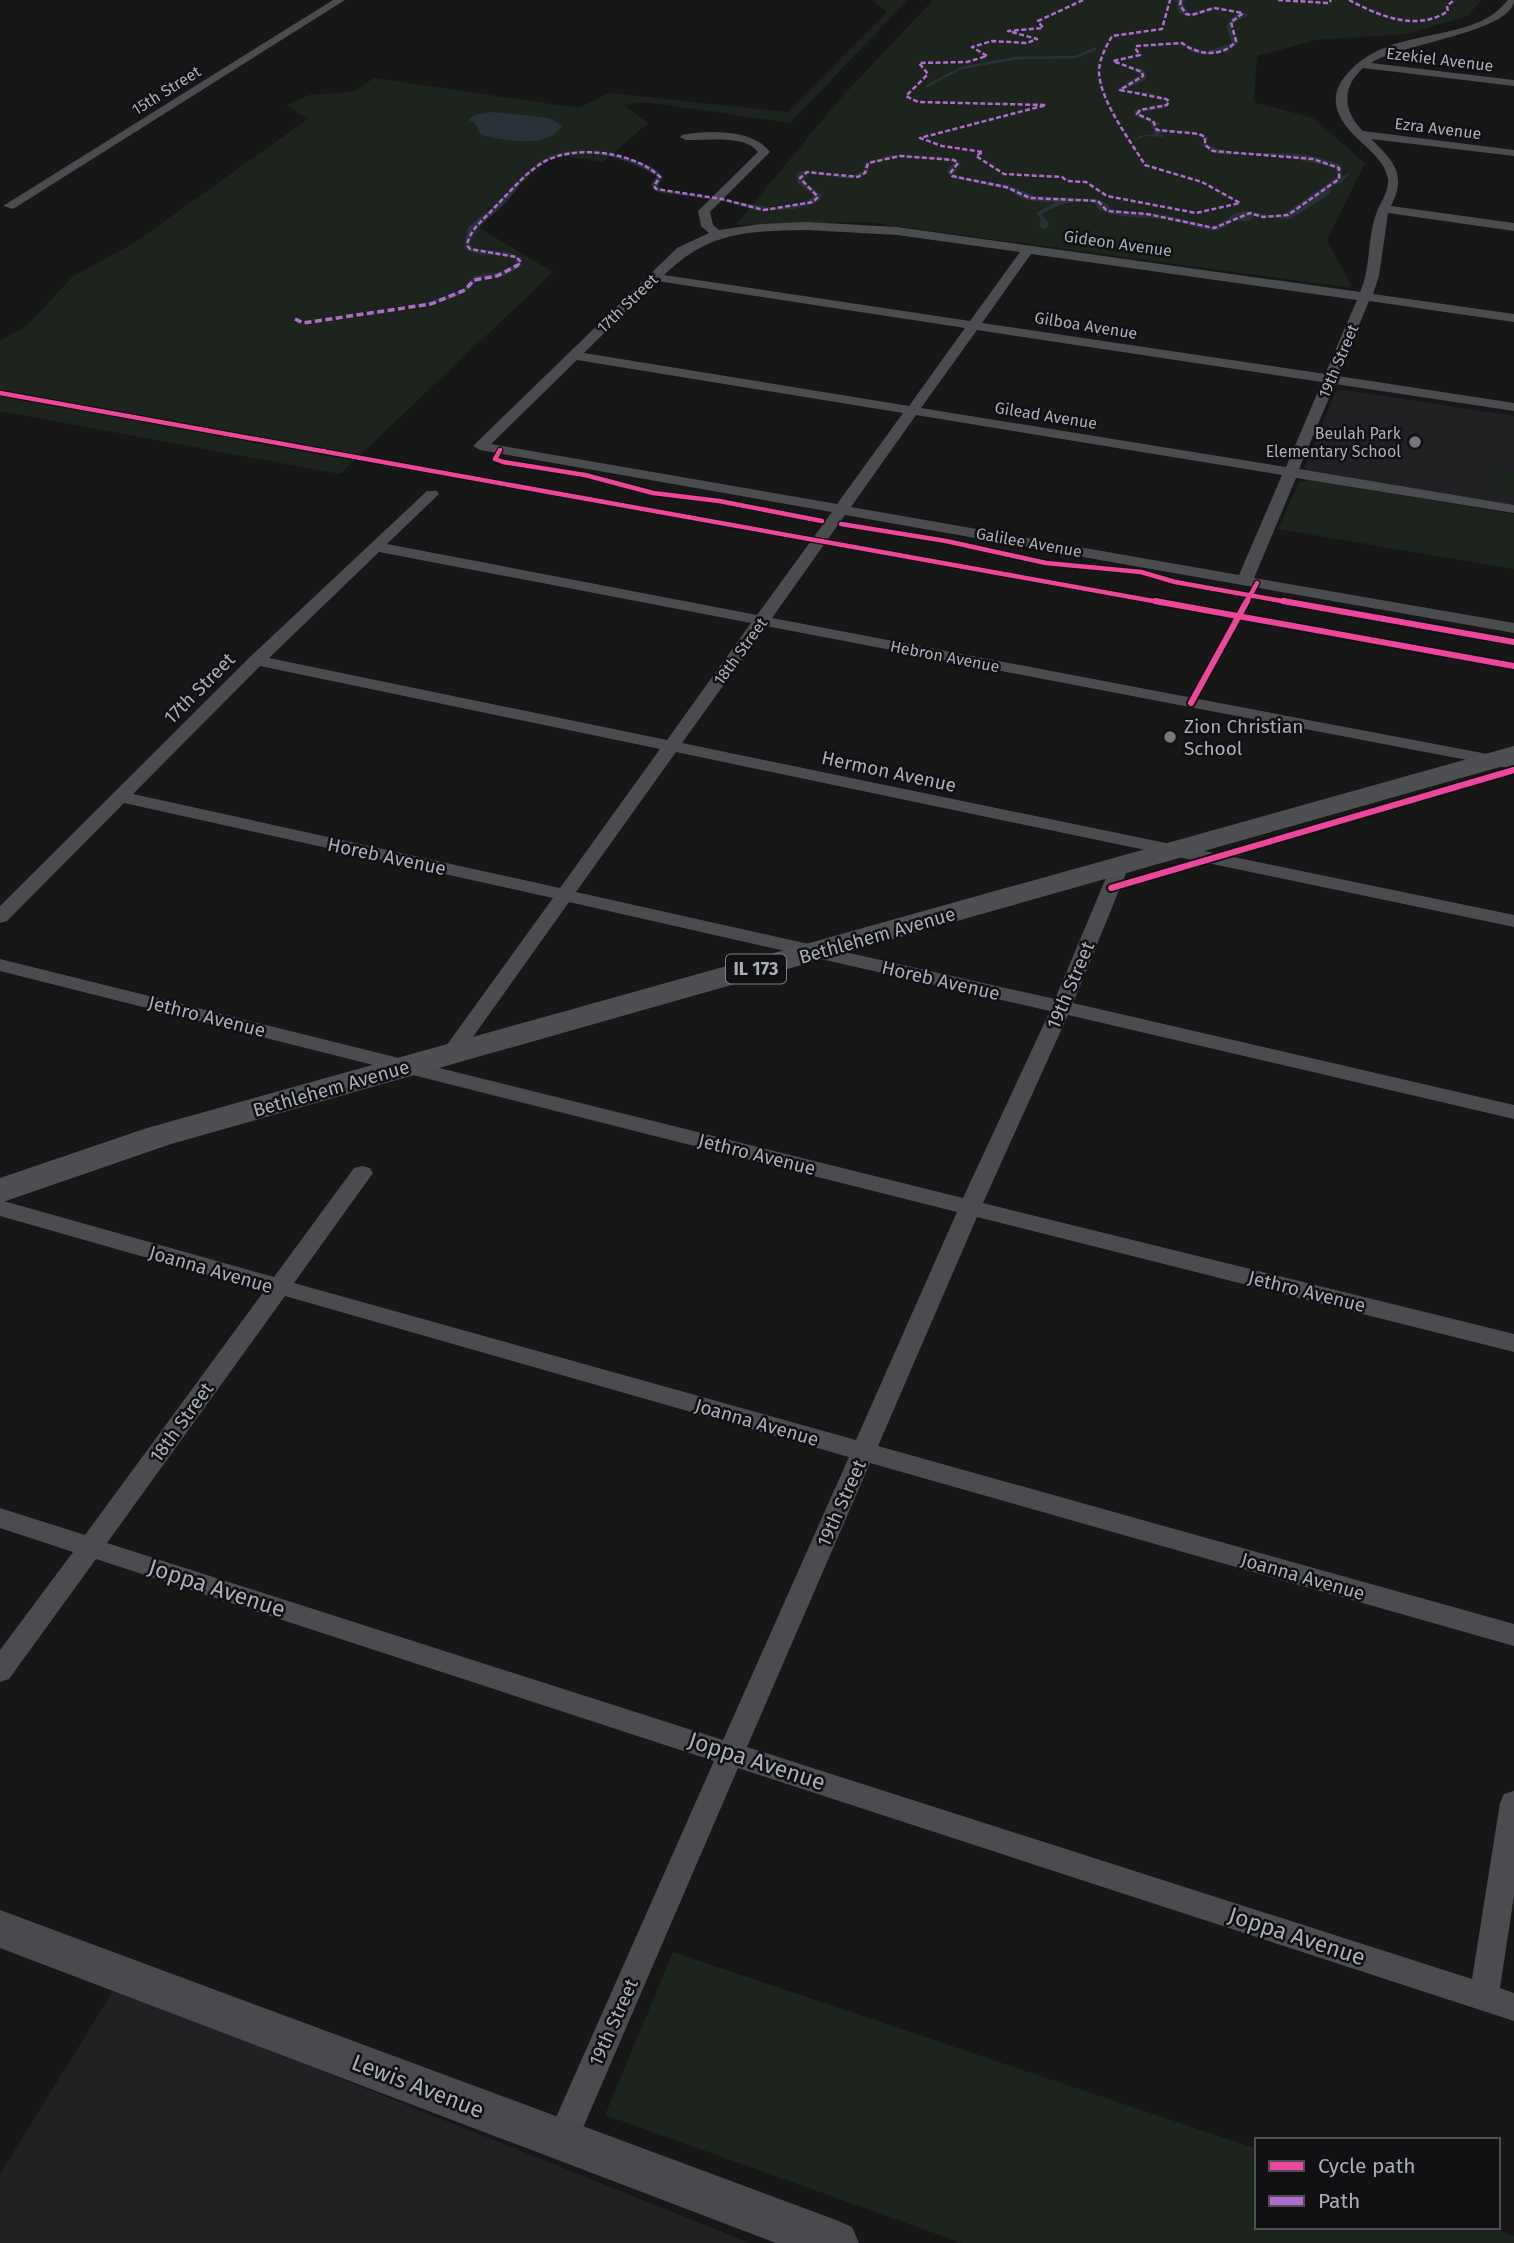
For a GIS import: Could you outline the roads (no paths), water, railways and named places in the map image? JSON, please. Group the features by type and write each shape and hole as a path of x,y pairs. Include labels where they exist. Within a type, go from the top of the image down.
{"main road":[{"name":"Bethlehem Avenue","path":"0,1191 159,1136 1507,759"},
{"name":"Lewis Avenue","path":"0,1930 836,2243"}],"street":[{"name":"15th Street","path":"9,206 340,0"},
{"path":"1359,134 1349,125 1340,97 1344,85 1362,65 1404,43 1482,24 1508,14 1513,0"},
{"name":"Ezekiel Avenue","path":"1362,65 1514,83"},
{"name":"Ezra Avenue","path":"1359,134 1514,153"},
{"name":"19th Street","path":"1245,580 1375,267 1384,209 1392,191 1393,173 1385,160 1359,134"},
{"path":"685,137 737,138 758,144 764,152 711,203 707,226 717,234"},
{"path":"1384,209 1514,227"},
{"name":"Gideon Avenue","path":"717,234 752,229 830,227 897,231 1514,318"},
{"name":"17th Street","path":"543,457 480,446 653,277 688,246 717,234"},
{"name":"18th Street","path":"451,1053 1029,248"},
{"name":"Gilboa Avenue","path":"653,277 1514,407"},
{"name":"Gilead Avenue","path":"573,355 1514,509"},
{"name":"Galilee Avenue","path":"543,457 1514,628"},
{"name":"17th Street","path":"0,917 256,660 432,494"},
{"name":"Hebron Avenue","path":"376,547 1507,759"},
{"name":"Hermon Avenue","path":"256,660 1514,921"},
{"name":"Horeb Avenue","path":"120,797 820,951 1514,1112"},
{"name":"19th Street","path":"562,2140 970,1207 1061,1009 1120,866"},
{"name":"Jethro Avenue","path":"0,965 1514,1343"},
{"name":"18th Street","path":"0,1671 362,1173"},
{"name":"Joanna Avenue","path":"0,1208 1514,1635"},
{"name":"Joppa Avenue","path":"0,1518 1514,2007"},
{"path":"1484,1997 1514,1803"}],"waterway":[{"path":"927,86 961,68 1017,58 1076,57 1095,49"}],"place":[{"name":"Beulah Park Elementary School","path":"1415,442"},
{"name":"Zion Christian School","path":"1170,737"}]}
